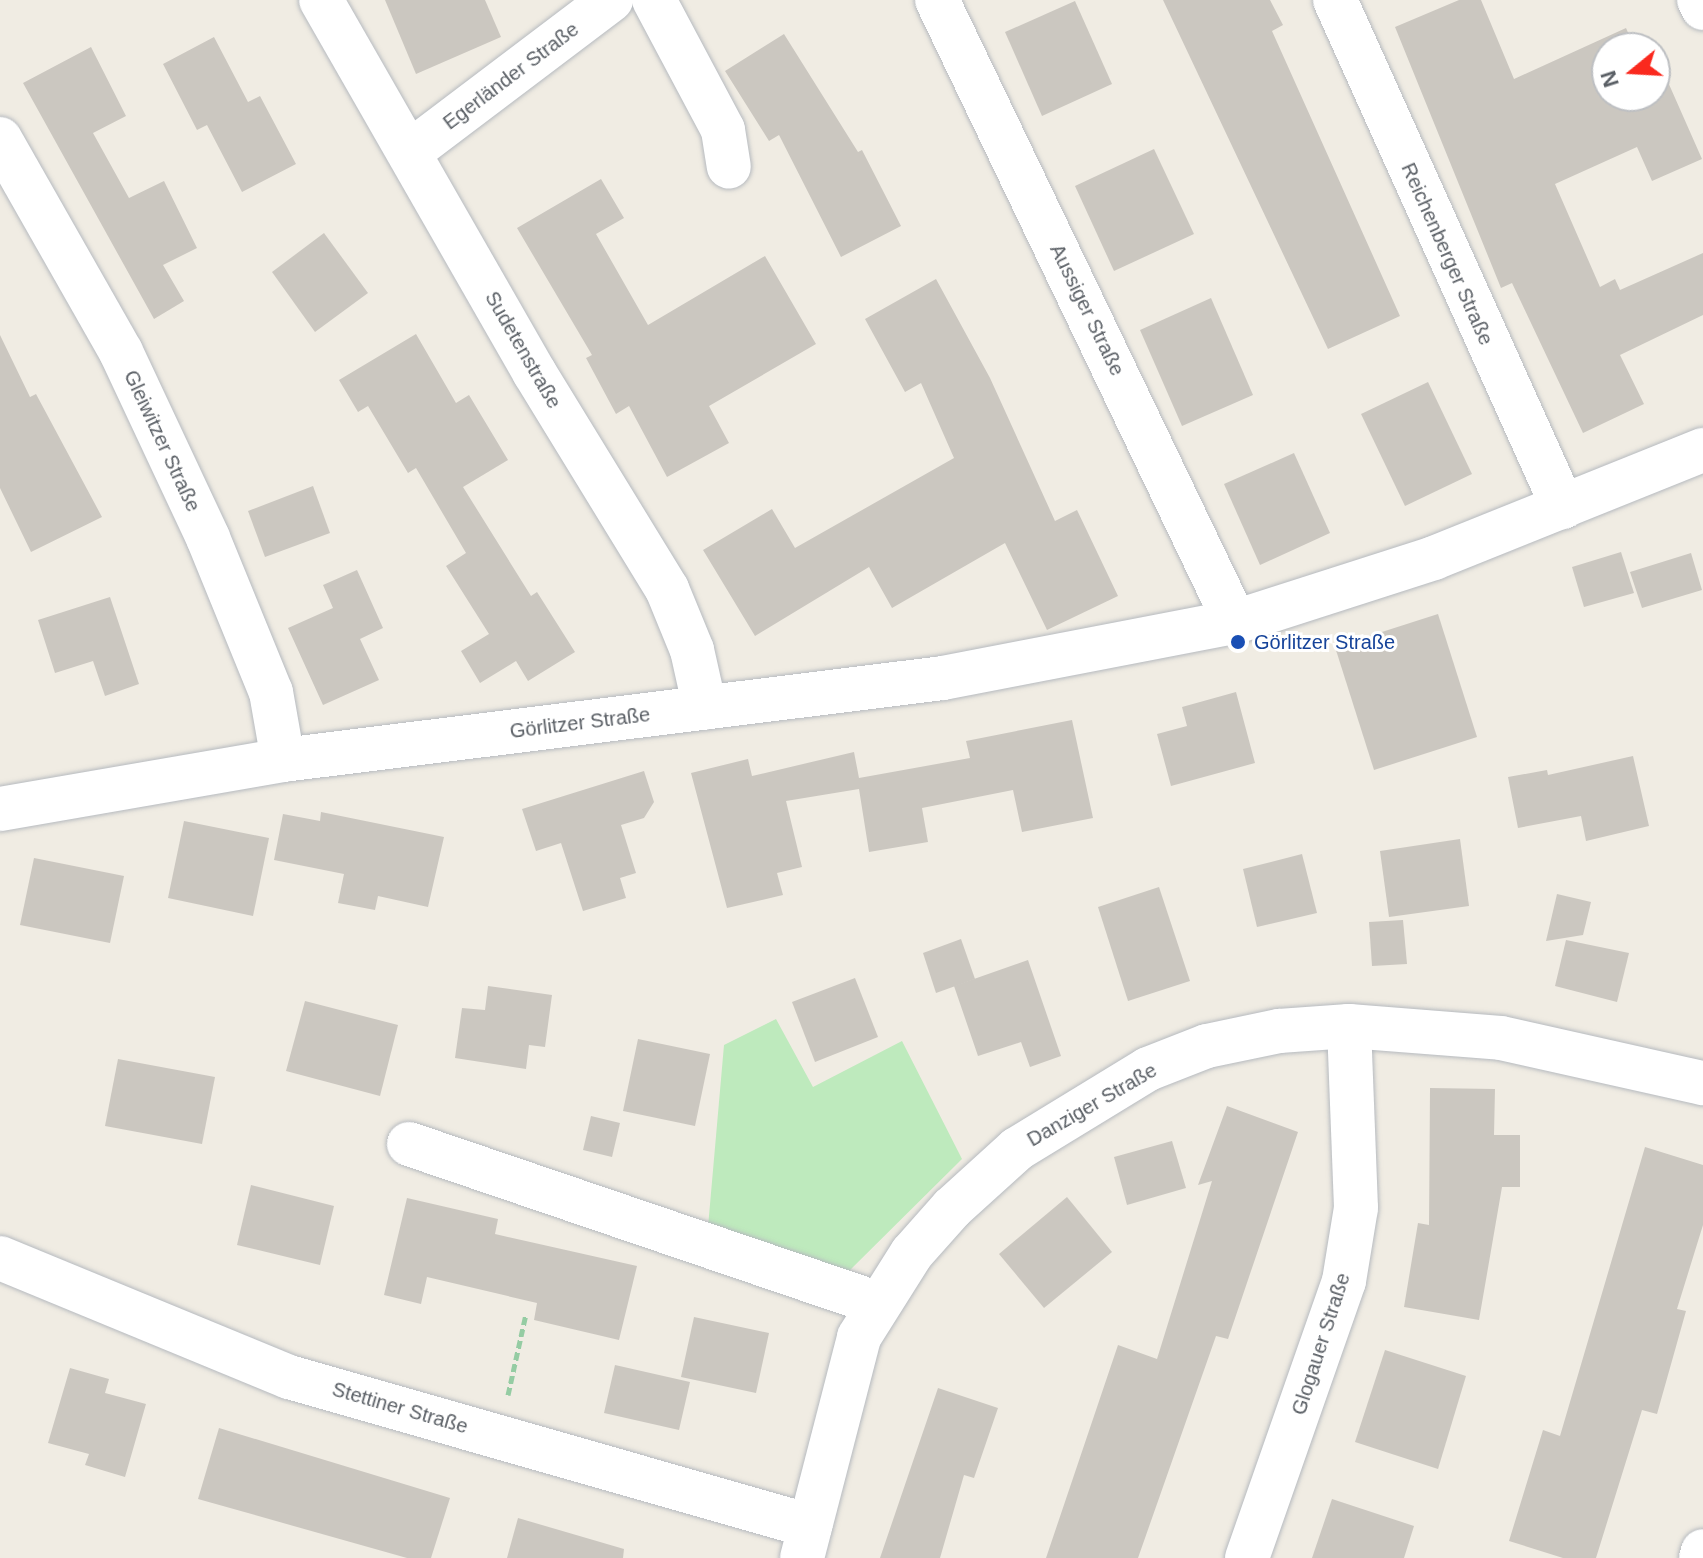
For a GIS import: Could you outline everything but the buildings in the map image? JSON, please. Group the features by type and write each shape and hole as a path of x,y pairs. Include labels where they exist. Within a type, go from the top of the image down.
{"street":[{"name":"Sudetenstraße","path":"321,0 411,151 534,372 667,589 692,650 705,708"},
{"name":"Egerländer Straße","path":"411,151 611,0"},
{"path":"654,0 723,130 729,167"},
{"name":"Aussiger Straße","path":"937,0 1235,622"},
{"name":"Reichenberger Straße","path":"1335,0 1563,507"},
{"path":"1699,0 1703,8"},
{"name":"Gleiwitzer Straße","path":"0,139 121,352 208,538 271,692 283,760"},
{"name":"Görlitzer Straße","path":"0,809 283,760 943,678 1235,622 1434,558 1703,450"},
{"name":"Danziger Straße","path":"806,1542 846,1377 877,1303 952,1208 1017,1149 1148,1069 1207,1046 1279,1031 1349,1026 1501,1038 1703,1083"},
{"name":"Glogauer Straße","path":"1247,1558 1344,1281 1356,1208 1349,1026"},
{"path":"409,1144 877,1303"},
{"name":"Stettiner Straße","path":"0,1258 289,1377 498,1435 806,1542"},
{"path":"1701,1558 1703,1551"}],"path":[{"path":"498,1435 526,1314"}],"green space":[{"path":"776,1019 813,1087 902,1041 962,1159 848,1272 708,1227 724,1045"}],"place":[{"name":"Görlitzer Straße","path":"1238,642"}]}
